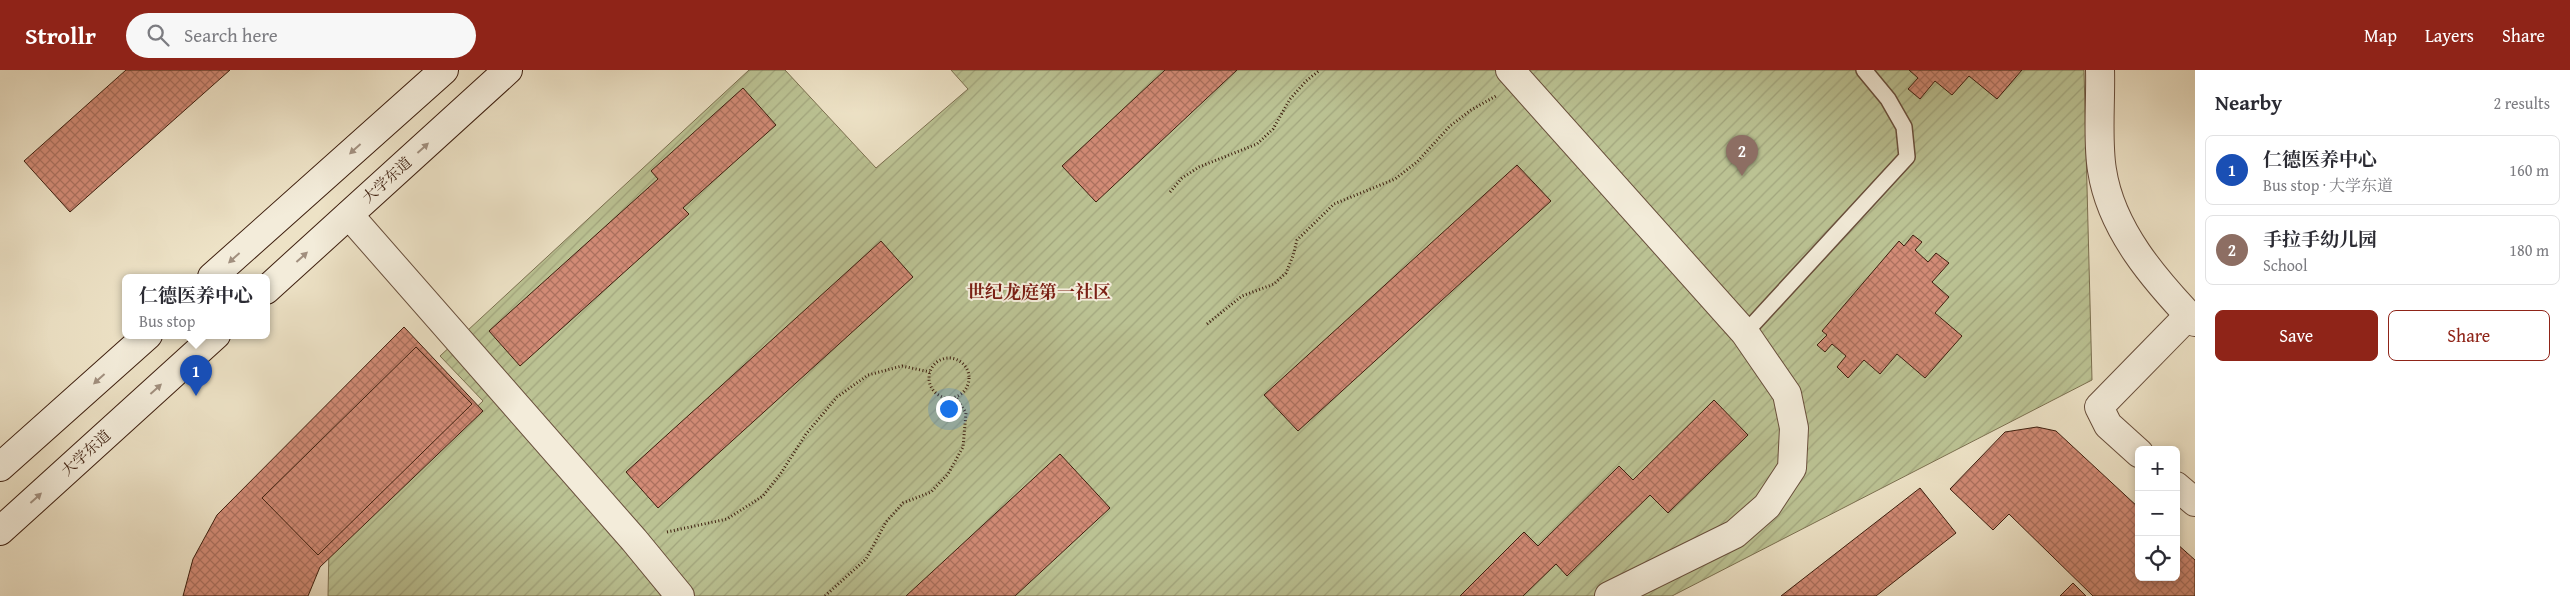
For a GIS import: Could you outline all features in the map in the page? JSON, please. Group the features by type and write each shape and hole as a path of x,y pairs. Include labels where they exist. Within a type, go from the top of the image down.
{"street":[{"path":"215,274 444,70"},
{"name":"大学东道","path":"270,286 508,70"},
{"path":"2100,70 2102,170 2116,220 2166,293 2192,318 2099,407 2108,425 2135,449"},
{"path":"1516,76 1745,333 1787,394 1794,428 1792,468 1767,506 1735,534 1609,596"},
{"path":"349,215 634,540 680,596"},
{"path":"0,467 144,339"},
{"name":"大学东道","path":"0,531 212,339"},
{"path":"2180,489 2195,502"}],"lane":[{"path":"1745,333 1907,157 1904,127 1888,99 1864,70"}],"path":[{"path":"1170,192 1182,178 1199,167 1257,144 1273,129 1290,99 1306,81 1320,70"},
{"path":"1207,324 1242,296 1274,284 1286,273 1294,256 1297,240 1334,204 1395,179 1417,162 1450,126 1516,76"},
{"path":"944,358 958,360 967,369 969,382 962,394 956,397 943,398 932,390 930,385 930,372 933,366 944,358"},
{"path":"634,540 727,519 763,496 781,474 806,434 845,392 868,375 902,366 930,372"},
{"path":"824,596 866,559 886,522 904,503 931,492 948,474 963,447 966,413 956,397"}],"green space":[{"path":"749,70 785,70 876,168 968,89 951,70 2084,70 2092,380 1672,596 328,596 329,547 483,401 440,356"}],"building":[{"path":"126,70 230,70 70,212 24,161"},
{"path":"1165,70 1237,70 1096,202 1062,166"},
{"path":"1909,70 2022,70 1997,99 1969,76 1952,95 1935,81 1920,99 1908,89 1918,78"},
{"path":"743,88 776,125 683,208 689,214 520,366 489,331 658,179 651,171"},
{"path":"1517,165 1551,201 1298,431 1264,395"},
{"path":"1913,235 1922,242 1915,250 1928,262 1936,253 1949,263 1932,282 1949,297 1935,313 1962,336 1925,378 1897,354 1880,374 1864,360 1848,378 1837,367 1846,356 1832,344 1825,352 1817,345 1827,335 1822,331 1899,241 1904,246"},
{"path":"881,241 913,277 658,508 626,472"},
{"path":"404,327 483,411 320,567 308,596 183,596 193,559 217,515"},
{"path":"416,347 472,404 318,555 262,498"},
{"path":"1714,400 1748,435 1668,513 1650,495 1567,576 1556,564 1523,596 1460,596 1524,532 1538,546 1619,466 1633,480"},
{"path":"2037,427 2056,431 2135,504 2135,581 2180,581 2180,547 2195,560 2195,596 2093,596 2009,514 1993,530 1950,489 2005,432"},
{"path":"1060,454 1110,508 1015,596 906,596"},
{"path":"1920,488 1956,533 1876,596 1781,596"},
{"path":"2073,583 2086,596 2060,596"}],"place":[{"name":"手拉手幼儿园","path":"1742,176"},
{"name":"仁德医养中心","path":"196,396"}],"district":[{"name":"世纪龙庭第一社区","path":"1039,292"}]}
